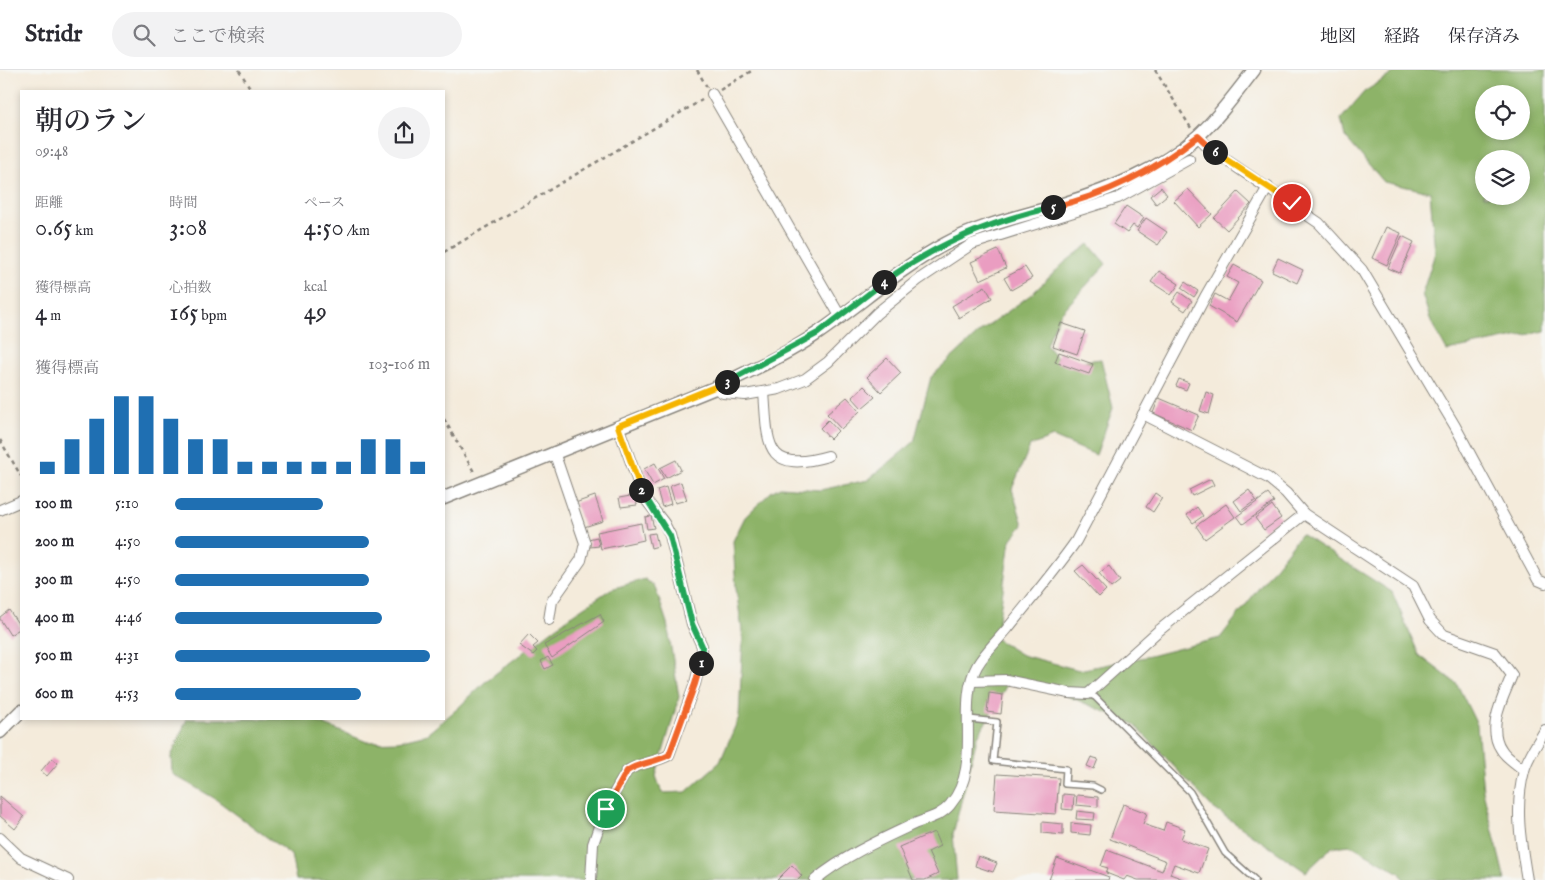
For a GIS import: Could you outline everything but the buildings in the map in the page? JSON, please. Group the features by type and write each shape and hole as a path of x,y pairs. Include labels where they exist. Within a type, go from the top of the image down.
{"street":[{"path":"445,498 715,388 782,355 818,333 900,270 947,243 1031,212 1062,205 1123,183 1168,158 1198,136 1222,111 1254,70"},
{"path":"712,94 840,316"},
{"path":"1198,136 1210,149 1319,223 1362,270 1455,426 1538,580 1545,583"},
{"path":"715,388 734,395 764,392 789,386 810,376 828,362 876,313 918,280 972,244 1118,198 1188,158"},
{"path":"815,880 828,869 861,850 936,816 950,806 962,784 970,754 969,719 972,681 977,666 1058,567 1076,541 1210,289 1268,187"},
{"path":"764,392 768,440 773,452 784,459 796,461 809,461 828,456"},
{"path":"1143,414 1268,478 1286,493 1304,514 1413,586 1430,620 1444,635 1494,653 1512,675 1496,719 1496,735 1501,750 1524,770"},
{"path":"591,880 593,844 606,809 627,771 638,765 659,760 669,755 695,684 702,655 702,646 692,624 670,536 664,523 643,496 618,426"},
{"path":"549,620 552,601 581,560 585,543 554,452"},
{"path":"0,510 20,501"},
{"path":"972,681 1006,680 1069,693 1088,694 1157,632 1304,514"},
{"path":"0,732 20,712"},
{"path":"1528,880 1520,835 1518,807 1524,770 1545,730"},
{"path":"0,838 21,858 68,880"}],"lane":[{"path":"1088,694 1095,697 1190,792 1226,853 1255,880"},
{"path":"969,719 997,722 994,761 1066,769 1066,784 1093,786 1101,790"}],"path":[{"path":"239,70 251,90"},
{"path":"697,70 712,94"},
{"path":"445,251 753,70"},
{"path":"1155,70 1190,128 1198,136"},
{"path":"445,421 480,483"},
{"path":"0,440 20,474"}],"green space":[{"path":"1398,70 1545,70 1545,331 1447,351 1431,322 1422,294 1435,253 1430,192 1384,182 1345,137 1341,119 1364,92"},
{"path":"1089,244 1106,264 1060,314 1046,345 1062,364 1101,359 1113,408 1096,455 1053,437 1030,446 1012,489 1023,525 1010,541 996,639 1022,655 1079,670 1150,656 1220,638 1301,534 1392,592 1419,655 1457,684 1477,725 1483,791 1505,880 1404,880 1400,873 1351,845 1332,847 1306,872 1213,808 1134,724 1051,689 1009,681 977,738 953,834 957,880 296,880 291,855 214,798 172,774 171,756 187,720 312,720 367,742 398,741 427,734 445,720 486,681 572,615 611,589 645,579 655,587 667,623 679,697 656,776 662,793 686,792 720,762 739,717 743,637 736,589 733,541 745,517 771,492 780,487 820,490 868,480 914,442 931,377 980,332 1033,293 1064,263"}],"route":[{"path":"606,809 627,771 643,763 659,760 669,755 695,684 702,655 702,646 692,624 670,536 664,523 643,496 618,426 715,388 782,355 818,333 900,270 947,243 1031,212 1062,205 1123,183 1168,158 1198,136 1210,149 1292,203"}]}
